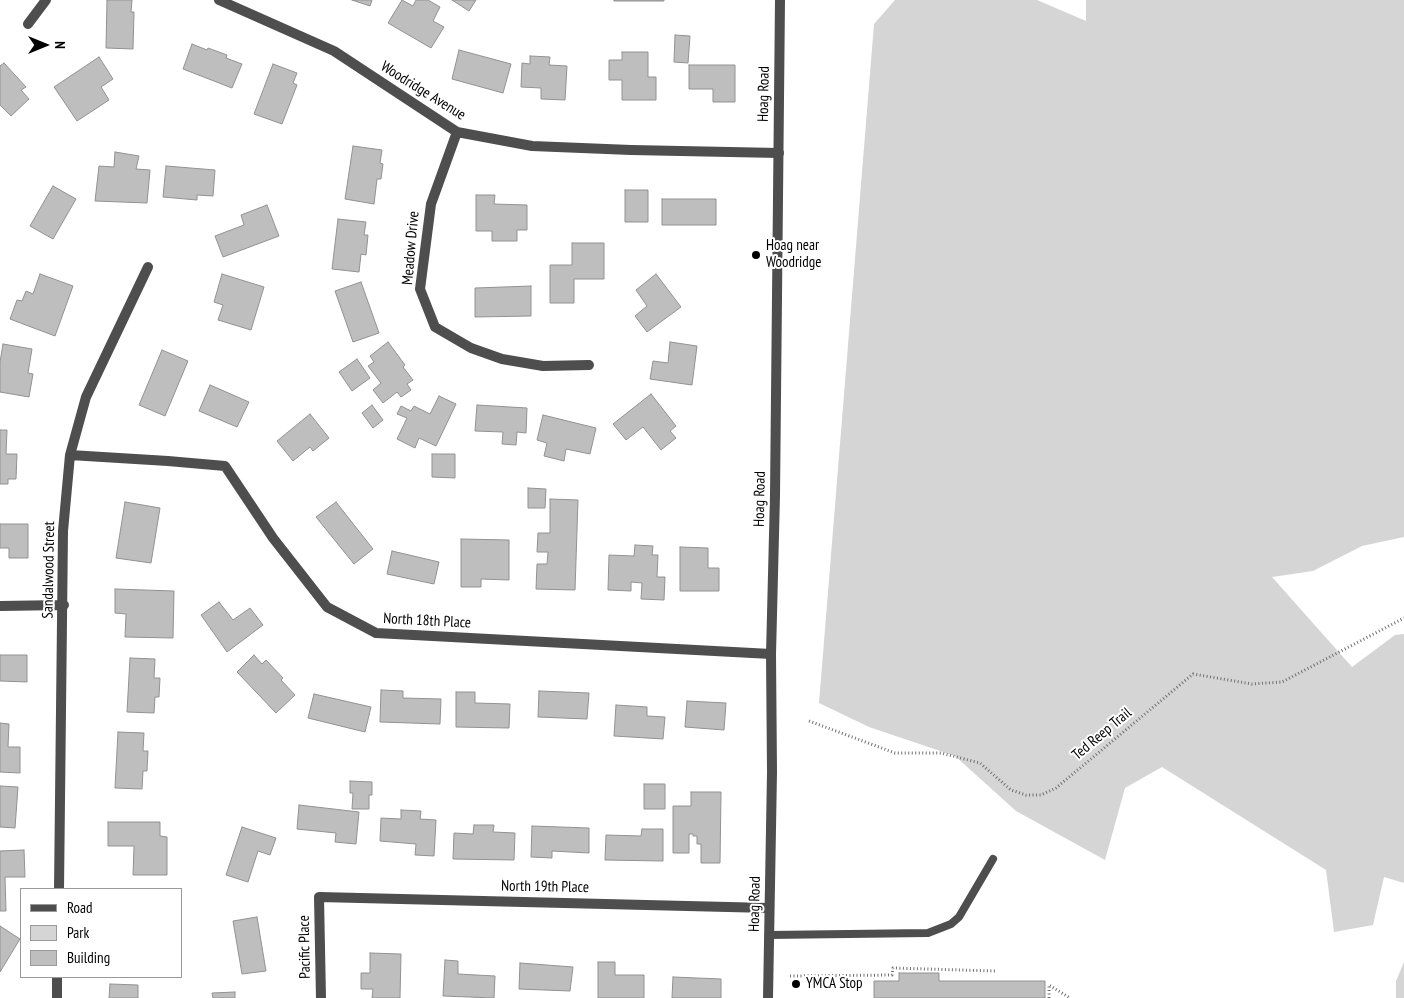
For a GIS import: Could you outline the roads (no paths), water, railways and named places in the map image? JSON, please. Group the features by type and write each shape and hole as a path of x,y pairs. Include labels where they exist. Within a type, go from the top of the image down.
{"street":[{"path":"28,24 46,0"},
{"name":"Woodridge Avenue","path":"218,0 334,51 457,132 532,146 779,153"},
{"name":"Hoag Road","path":"768,998 780,0"},
{"name":"Meadow Drive","path":"457,132 430,204 420,288 435,327 472,348 502,359 543,366 589,365"},
{"name":"Sandalwood Street","path":"59,888 64,605 63,531 70,455 86,397 148,268"},
{"name":"North 18th Place","path":"70,455 225,466 272,538 327,607 376,633 771,654"},
{"path":"0,606 64,605"},
{"name":"North 19th Place","path":"319,897 769,908"},
{"name":"Pacific Place","path":"319,897 321,998"},
{"path":"57,978 57,998"}],"lane":[{"path":"769,935 928,933 951,924 959,917 993,859"}],"place":[{"name":"Hoag near Woodridge","path":"756,255"},
{"name":"YMCA Stop","path":"796,984"}]}
